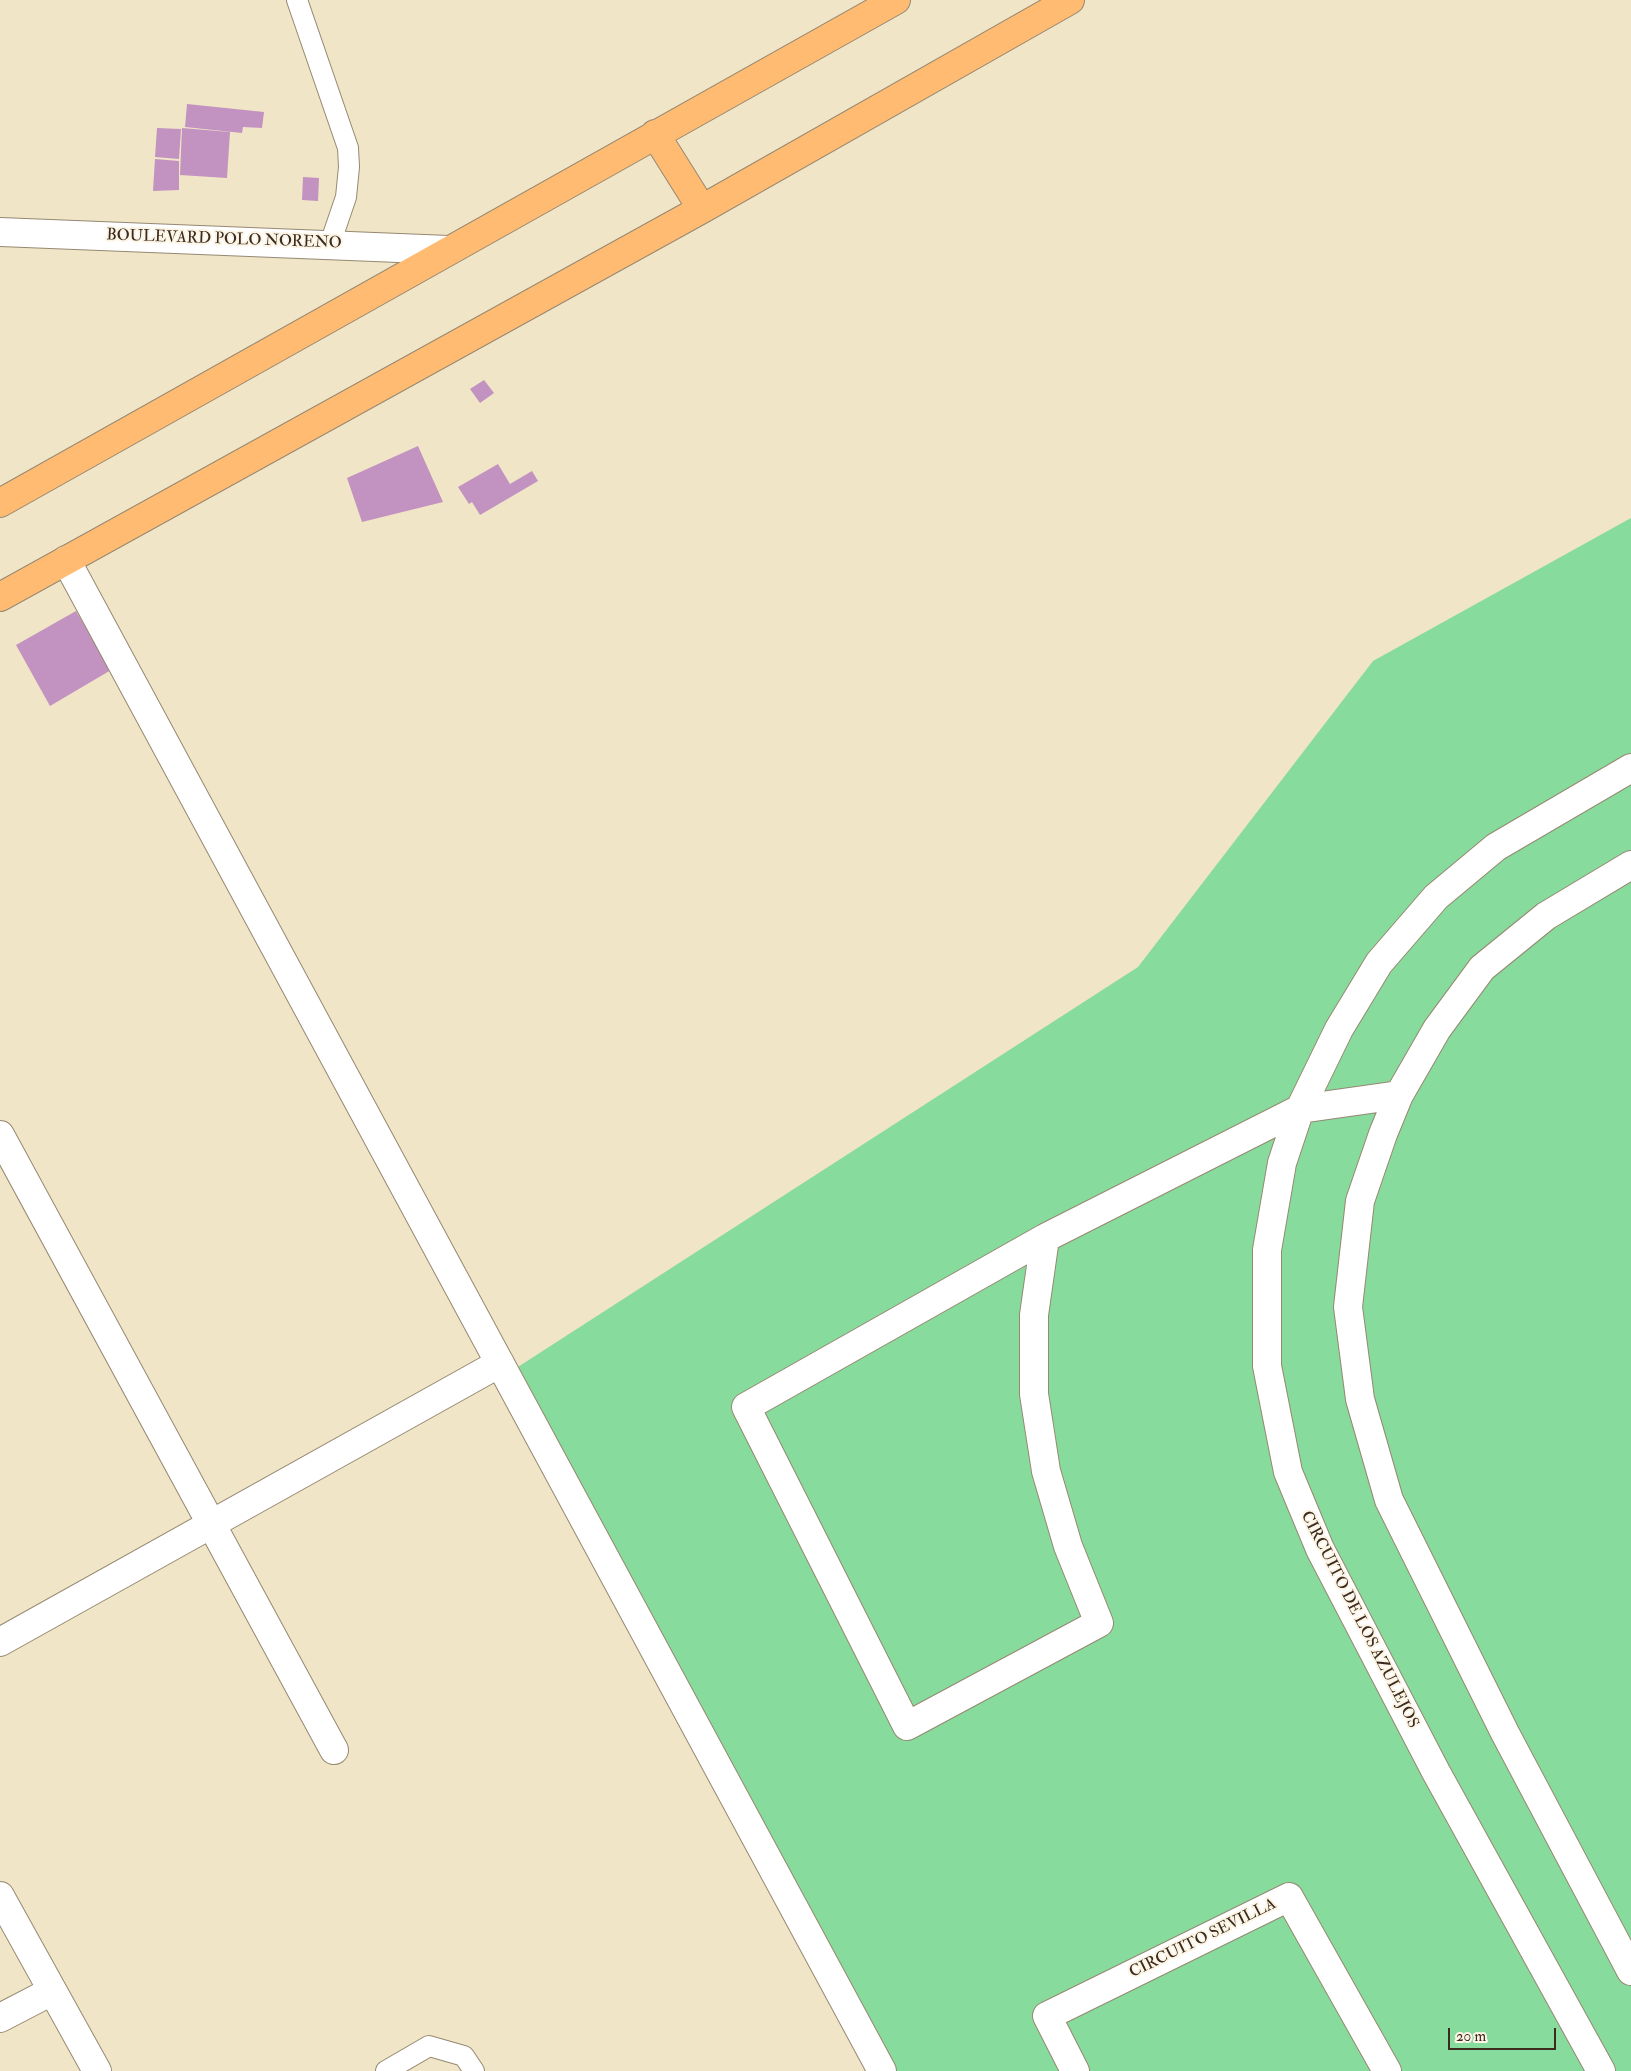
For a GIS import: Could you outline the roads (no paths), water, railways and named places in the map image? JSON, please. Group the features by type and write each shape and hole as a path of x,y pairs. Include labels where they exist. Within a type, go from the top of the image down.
{"main road":[{"path":"0,503 896,0"},
{"path":"0,597 702,209 1070,0"},
{"path":"655,134 702,209"}],"street":[{"name":"BOULEVARD POLO NORENO","path":"0,232 449,250"},
{"path":"66,560 882,2071"},
{"name":"CIRCUITO DE LOS AZULEJOS","path":"1601,2071 1441,1781 1396,1695 1320,1549 1288,1472 1267,1366 1267,1250 1282,1163 1300,1109 1339,1029 1379,963 1436,897 1496,847 1631,768"},
{"path":"1631,865 1546,916 1482,968 1437,1029 1399,1094 1360,1201 1348,1307 1360,1399 1389,1500 1505,1733 1631,1971"},
{"path":"1045,1238 1034,1315 1034,1394 1046,1471 1068,1546 1099,1623 908,1726 746,1407 1045,1238 1300,1109 1399,1094"},
{"path":"0,1136 334,1750"},
{"path":"0,1642 500,1364"},
{"path":"0,1896 97,2071"},
{"name":"CIRCUITO SEVILLA","path":"1075,2071 1047,2016 1289,1897 1387,2071"},
{"path":"0,2018 52,1991"}],"lane":[{"path":"297,0 348,148 349,167 346,197 330,244"},
{"path":"386,2071 429,2046 464,2056 474,2071"}]}
